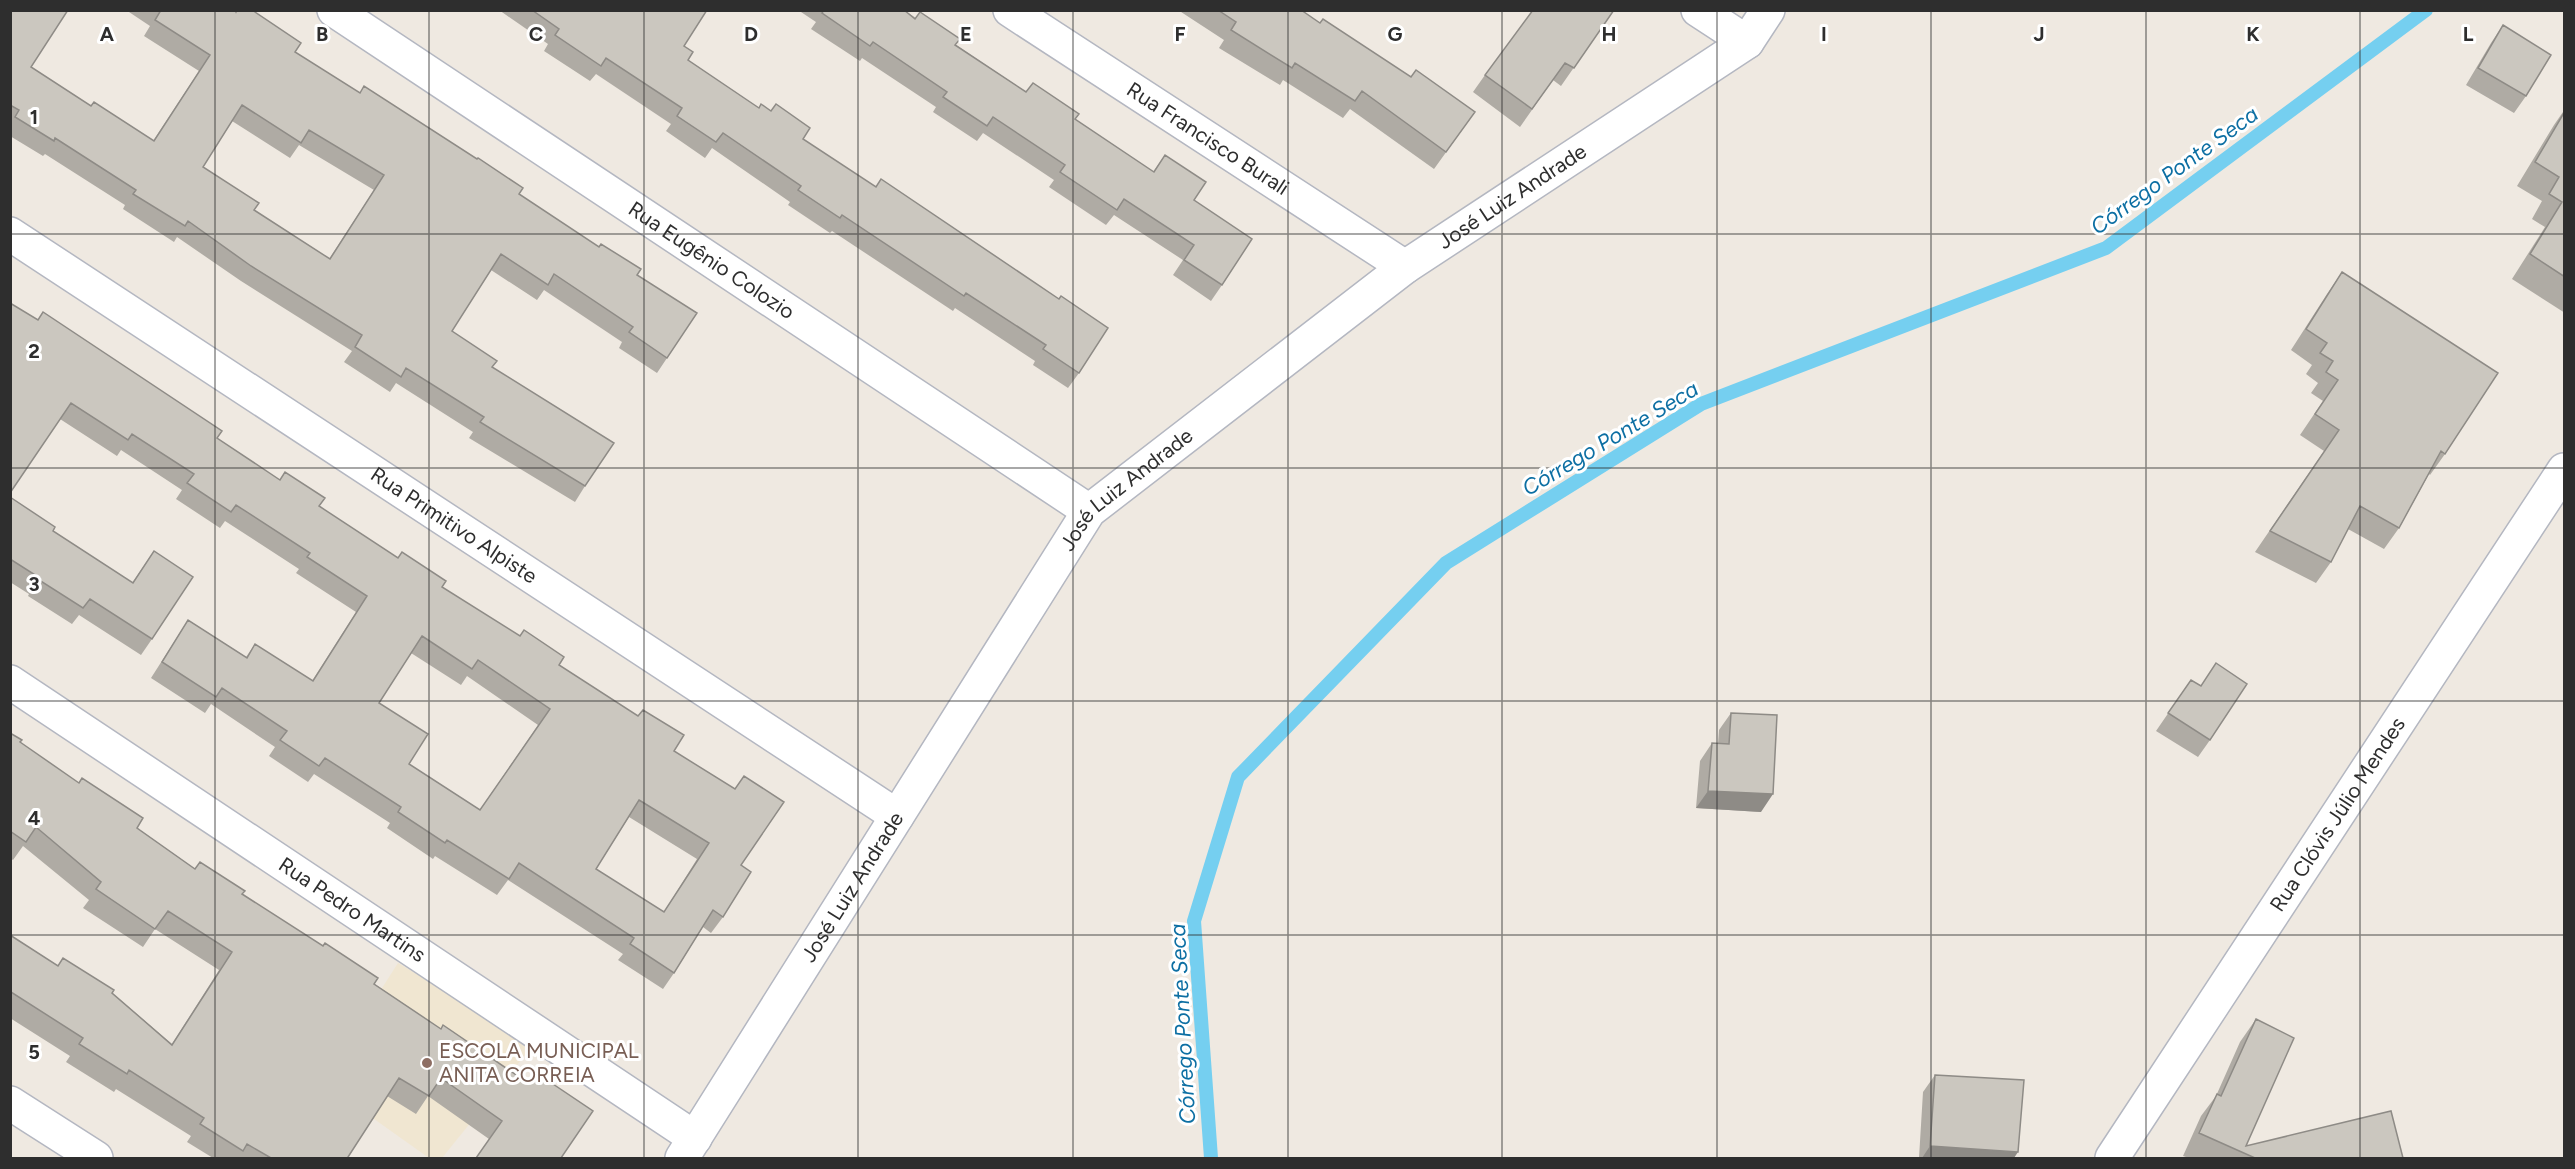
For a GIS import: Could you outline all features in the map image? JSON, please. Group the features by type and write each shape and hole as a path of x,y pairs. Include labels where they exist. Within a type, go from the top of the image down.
{"street":[{"name":"Rua Eugênio Colozio","path":"334,10 1089,512"},
{"name":"Rua Francisco Burali","path":"1010,10 1405,267"},
{"path":"1698,10 1747,42"},
{"name":"José Luiz Andrade","path":"688,1148 1089,512 1405,267 1747,42 1768,10"},
{"name":"Rua Primitivo Alpiste","path":"10,234 897,816"},
{"name":"Rua Clóvis Júlio Mendes","path":"2112,1158 2565,470"},
{"name":"Rua Pedro Martins","path":"10,682 688,1148"},
{"path":"10,1103 96,1158"}],"shaded area":[{"name":"ESCOLA MUNICIPAL ANITA CORREIA","path":"398,963 534,1044 442,1158 429,1158 322,1082"}],"building":[{"path":"10,10 68,10 31,67 91,106 94,102 154,141 210,55 155,20 161,10 235,10 236,12 237,10 252,10 301,43 295,52 360,93 364,86 478,158 523,188 519,194 599,247 601,244 641,269 637,275 697,313 667,358 629,332 633,327 554,274 548,285 501,254 452,331 497,361 492,367 614,443 585,486 480,422 484,417 406,368 401,377 355,347 362,335 251,266 188,221 185,226 133,194 136,190 55,138 54,141 15,117 19,110 10,105","holes":["242,105 301,143 309,130 384,175 330,259 254,210 259,203 203,167"]},
{"path":"532,10 707,10 684,46 693,52 688,60 759,108 761,104 771,111 776,104 810,128 803,139 876,187 881,179 1059,299 1061,296 1108,328 1079,373 1043,349 1046,345 966,293 964,296 842,215 840,218 798,190 801,186 723,133 716,142 677,116 682,108 606,58 601,66 555,35 559,29"},
{"path":"824,10 904,10 915,19 920,12 960,39 955,45 1026,92 1033,83 1079,114 1075,119 1154,172 1165,155 1206,182 1194,200 1252,239 1222,285 1184,260 1194,245 1124,199 1117,210 1060,172 1065,165 993,117 987,126 943,97 947,92 873,42 870,46 822,13"},
{"path":"1218,10 1301,10 1320,23 1323,19 1411,77 1416,70 1475,112 1446,152 1362,91 1355,101 1295,63 1292,68 1231,30 1236,22"},
{"path":"1533,10 1614,10 1574,68 1565,63 1532,109 1485,75"},
{"path":"2503,25 2551,55 2526,96 2478,68"},
{"path":"2565,111 2565,277 2530,254 2562,202 2549,194 2559,177 2535,162"},
{"path":"2342,272 2498,373 2445,454 2441,451 2399,528 2360,506 2331,562 2270,531 2339,430 2315,414 2338,380 2326,372 2333,361 2320,353 2327,343 2306,329"},
{"path":"10,303 38,320 43,312 222,431 217,438 280,480 285,472 325,498 319,506 398,558 402,552 446,581 442,587 520,636 524,630 564,657 559,665 638,716 643,710 684,735 674,751 735,789 744,776 784,802 741,865 751,872 723,917 713,910 674,973 630,944 634,938 519,863 509,879 447,840 445,843 398,812 401,807 325,758 319,766 280,740 287,731 222,688 216,697 162,662 188,620 247,658 255,644 313,681 367,596 307,557 310,553 236,505 231,512 187,483 194,474 132,434 128,440 71,403 10,493","holes":["422,636 472,669 478,660 550,709 480,810 409,764 428,734 379,703","639,800 709,843 664,912 596,869"]},
{"path":"10,497 55,527 53,531 133,583 154,551 193,577 152,639 90,599 83,608 10,559"},
{"path":"2216,663 2247,684 2210,740 2168,713 2191,680 2201,686"},
{"path":"1731,713 1777,715 1773,794 1708,791 1712,743 1729,744"},
{"path":"10,733 79,783 82,778 143,818 137,828 195,869 200,862 245,891 242,894 323,946 325,943 378,978 374,984 441,1029 443,1025 528,1083 535,1072 593,1111 561,1158 476,1158 502,1121 441,1078 429,1096 399,1078 348,1157 350,1158 271,1158 247,1144 243,1151 200,1124 204,1118 129,1070 127,1074 79,1044 83,1038 10,993 10,935 58,966 63,958 114,990 112,993 172,1045 232,952 168,911 155,929 96,889 101,882 36,827 26,842 10,831"},
{"path":"2256,1019 2294,1038 2246,1146 2391,1111 2403,1158 2255,1158 2199,1133 2217,1094 2221,1096"},
{"path":"1935,1075 2024,1080 2018,1152 1930,1146"}],"waterway":[{"name":"Córrego Ponte Seca","path":"1211,1158 1194,921 1238,777 1446,563 1701,404 2106,248 2426,10"}],"place":[{"name":"ESCOLA MUNICIPAL ANITA CORREIA","path":"427,1063"}]}
